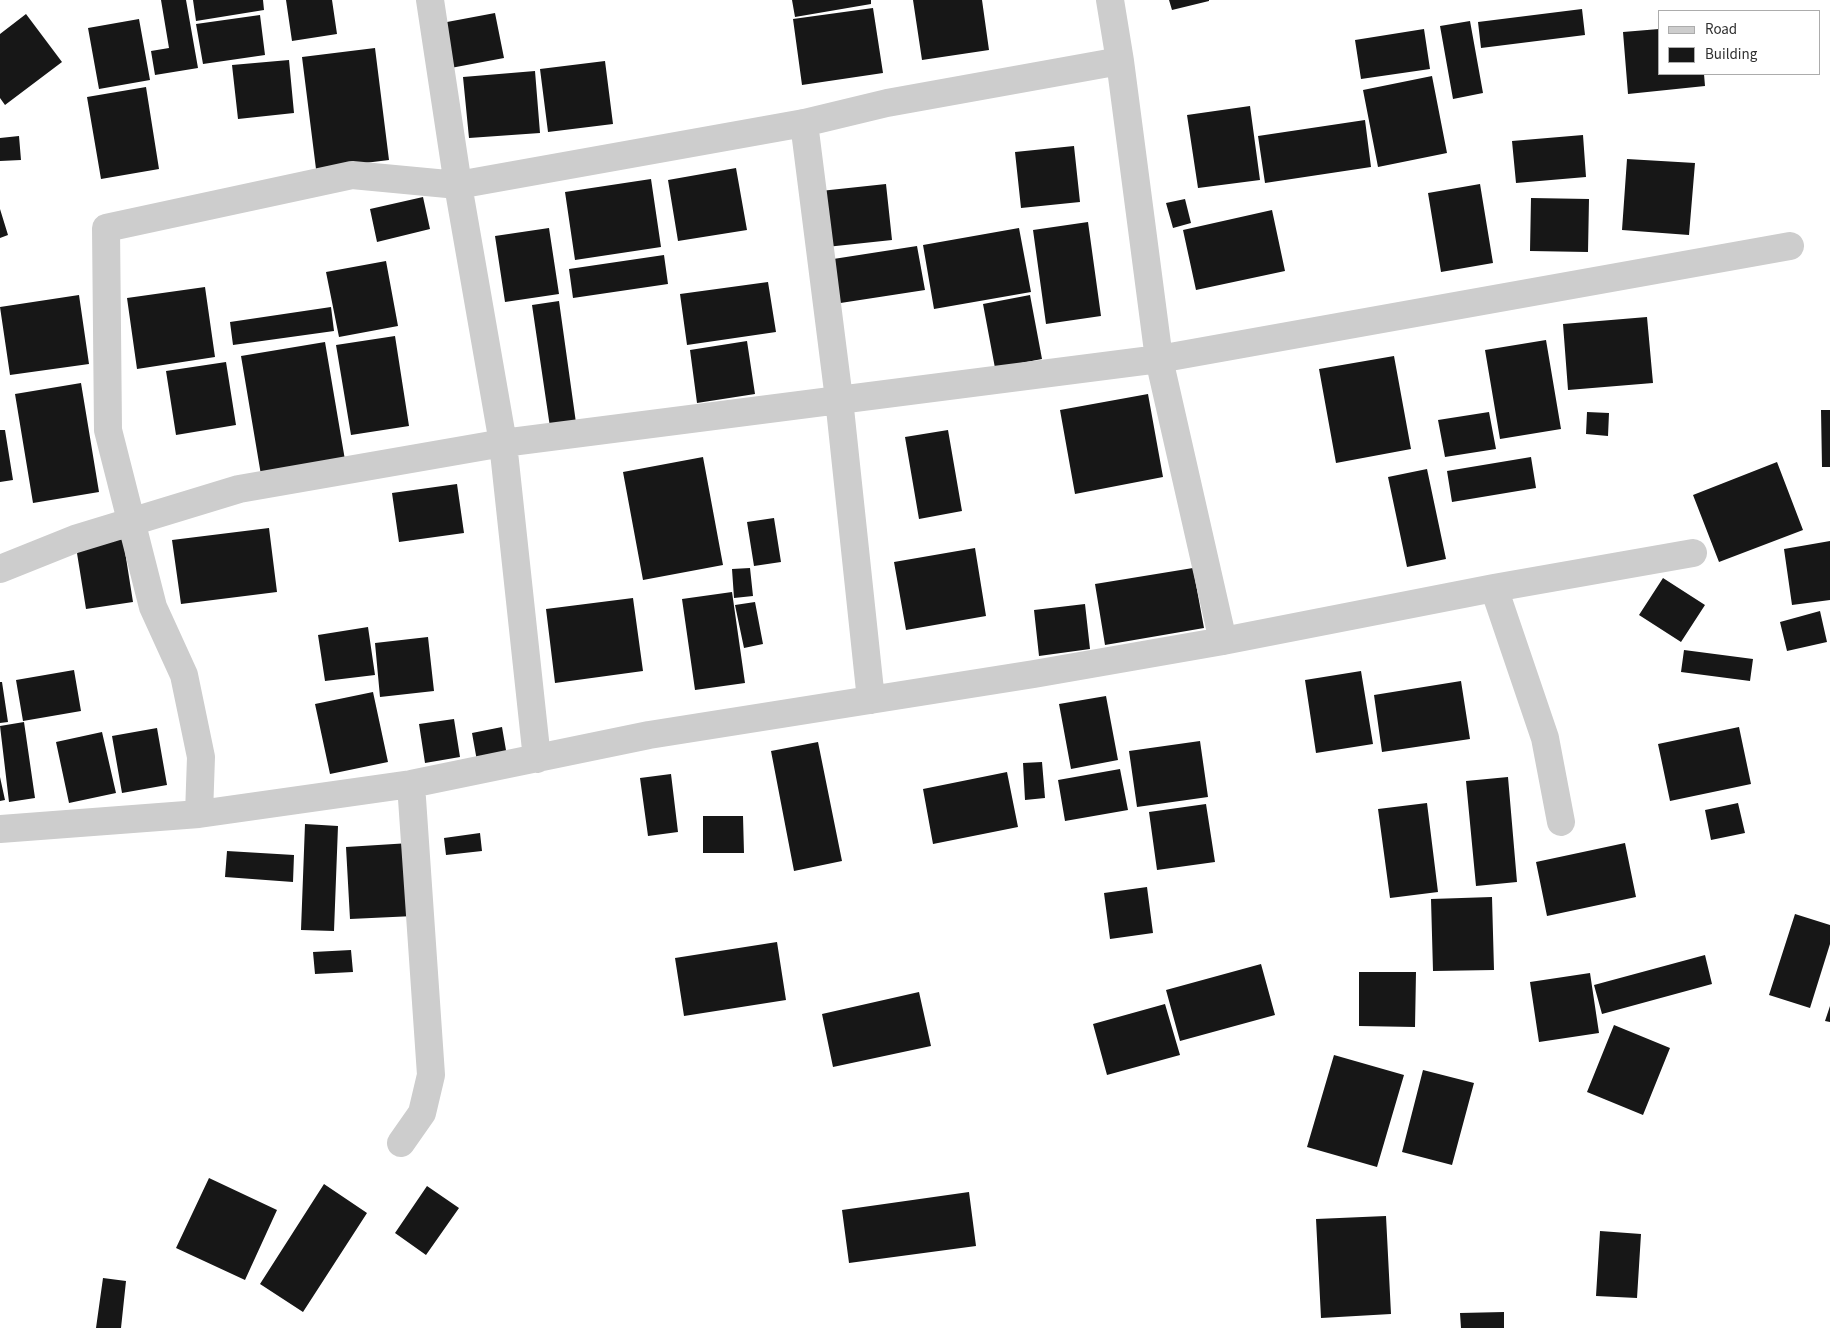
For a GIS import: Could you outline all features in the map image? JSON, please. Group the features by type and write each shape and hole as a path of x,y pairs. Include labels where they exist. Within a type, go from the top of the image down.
{"street":[{"path":"430,0 458,185 502,443 537,759"},
{"path":"1110,0 1120,61 1159,359 1223,641"},
{"path":"199,814 201,757 184,675 153,607 133,522 108,430 106,228 352,175 458,185 804,122 887,103 1120,61"},
{"path":"804,122 839,399 870,700"},
{"path":"0,569 75,539 239,489 502,443 1159,359 1790,246"},
{"path":"0,829 199,814 412,784 649,735 1223,641 1494,588 1693,553"},
{"path":"1494,588 1545,738 1562,822"},
{"path":"401,1143 422,1113 431,1075 412,784"}],"building":[{"path":"161,0 186,0 198,68 155,75 151,51 169,48"},
{"path":"193,0 263,0 264,10 196,21"},
{"path":"286,0 332,0 337,34 292,41"},
{"path":"792,0 871,0 871,4 795,17"},
{"path":"913,0 982,0 989,50 922,60"},
{"path":"1169,0 1209,0 1209,1 1172,10"},
{"path":"873,8 883,73 802,85 793,19"},
{"path":"1582,9 1585,35 1481,48 1478,22"},
{"path":"495,13 504,58 440,70 431,25"},
{"path":"26,14 62,62 5,105 0,98 0,34"},
{"path":"260,15 265,55 203,64 196,24"},
{"path":"139,19 150,80 99,89 88,28"},
{"path":"1470,21 1483,93 1453,99 1440,26"},
{"path":"1424,29 1430,69 1361,79 1355,40"},
{"path":"1658,29 1658,75 1704,75 1705,86 1628,94 1623,32"},
{"path":"375,48 389,160 316,169 302,57"},
{"path":"289,60 294,113 238,119 232,65"},
{"path":"605,61 613,124 548,132 540,69"},
{"path":"535,71 540,133 469,138 463,77"},
{"path":"1432,76 1447,153 1378,167 1363,90"},
{"path":"146,87 159,169 101,179 87,97"},
{"path":"1250,106 1260,180 1198,188 1187,115"},
{"path":"1365,120 1371,167 1265,183 1258,136"},
{"path":"1583,135 1586,177 1516,183 1512,141"},
{"path":"19,136 21,160 0,161 0,138"},
{"path":"1074,146 1080,202 1021,208 1015,152"},
{"path":"1627,159 1695,163 1689,235 1622,230"},
{"path":"736,168 747,230 678,241 668,180"},
{"path":"651,179 661,247 575,260 565,192"},
{"path":"886,184 892,240 817,248 811,192"},
{"path":"1480,184 1493,263 1441,272 1428,193"},
{"path":"423,197 430,229 377,242 370,209"},
{"path":"1531,198 1589,199 1588,252 1530,251"},
{"path":"1185,199 1191,223 1173,228 1166,203"},
{"path":"0,209 8,235 0,238"},
{"path":"1272,210 1285,271 1196,290 1183,230"},
{"path":"1088,222 1101,316 1046,324 1033,230"},
{"path":"549,228 559,294 505,302 495,236"},
{"path":"1019,228 1031,292 934,309 923,245"},
{"path":"917,246 925,290 821,306 814,262"},
{"path":"664,255 668,284 573,298 569,269"},
{"path":"386,261 398,326 339,337 326,272"},
{"path":"768,282 776,332 687,345 680,294"},
{"path":"205,287 215,357 137,369 127,298"},
{"path":"79,295 89,364 10,375 0,307"},
{"path":"1030,295 1042,359 995,368 983,304"},
{"path":"559,301 577,430 551,434 532,305"},
{"path":"331,307 334,331 233,345 230,322"},
{"path":"1647,317 1653,383 1568,390 1563,324"},
{"path":"395,336 409,426 351,435 336,345"},
{"path":"1546,340 1561,429 1500,439 1485,350"},
{"path":"747,341 755,394 697,403 690,350"},
{"path":"325,342 345,460 261,475 241,356"},
{"path":"1394,356 1411,449 1336,463 1319,369"},
{"path":"226,362 236,425 176,435 166,371"},
{"path":"81,383 99,492 33,503 15,394"},
{"path":"1148,394 1163,477 1075,494 1060,410"},
{"path":"1821,410 1830,410 1830,467 1822,467"},
{"path":"1489,412 1496,449 1445,457 1438,420"},
{"path":"1587,412 1609,413 1608,436 1586,434"},
{"path":"0,430 5,430 13,480 0,482"},
{"path":"948,430 962,511 919,519 905,437"},
{"path":"703,457 723,565 643,580 623,472"},
{"path":"1531,457 1536,488 1452,502 1447,471"},
{"path":"1777,462 1803,530 1719,562 1693,495"},
{"path":"1427,469 1446,559 1407,567 1388,477"},
{"path":"457,484 464,533 399,542 392,493"},
{"path":"774,518 781,562 754,566 747,522"},
{"path":"269,528 277,592 181,604 172,540"},
{"path":"123,539 133,602 86,609 76,547"},
{"path":"1830,541 1830,600 1792,605 1784,549"},
{"path":"975,548 986,616 906,630 894,562"},
{"path":"750,568 753,596 734,598 732,569"},
{"path":"1193,568 1204,628 1105,645 1095,584"},
{"path":"1663,578 1705,605 1681,642 1639,615"},
{"path":"732,592 745,683 695,690 682,599"},
{"path":"633,598 643,671 555,683 546,609"},
{"path":"755,602 763,644 744,648 735,605"},
{"path":"1085,604 1090,649 1039,656 1034,610"},
{"path":"1820,611 1827,642 1787,651 1780,622"},
{"path":"368,627 375,675 325,681 318,635"},
{"path":"428,637 434,691 380,697 375,643"},
{"path":"1684,650 1753,659 1750,681 1681,672"},
{"path":"74,670 81,711 23,721 16,680"},
{"path":"1361,671 1373,744 1316,753 1305,680"},
{"path":"1461,681 1470,739 1382,752 1374,695"},
{"path":"0,682 2,682 8,722 0,723"},
{"path":"373,692 388,762 330,774 315,704"},
{"path":"1106,696 1118,760 1071,769 1059,704"},
{"path":"454,719 460,757 425,763 419,724"},
{"path":"24,722 35,798 9,802 0,726"},
{"path":"502,727 507,756 477,761 472,733"},
{"path":"1739,727 1751,784 1670,801 1658,744"},
{"path":"157,728 167,785 122,793 112,736"},
{"path":"102,732 116,793 69,803 56,742"},
{"path":"1200,741 1208,797 1137,807 1129,751"},
{"path":"818,742 842,861 794,871 771,751"},
{"path":"1042,762 1045,798 1025,800 1023,763"},
{"path":"1120,769 1128,810 1065,821 1058,780"},
{"path":"1007,772 1018,827 933,844 923,789"},
{"path":"671,774 678,832 648,836 640,778"},
{"path":"0,777 5,800 0,801"},
{"path":"1508,777 1517,882 1476,886 1466,781"},
{"path":"1427,803 1438,892 1390,898 1378,809"},
{"path":"1738,803 1745,833 1711,840 1705,810"},
{"path":"1206,804 1215,862 1157,870 1149,812"},
{"path":"703,816 743,816 744,853 703,853"},
{"path":"305,824 338,826 334,931 301,930"},
{"path":"480,833 482,851 446,855 444,838"},
{"path":"410,843 414,916 350,919 346,847"},
{"path":"1625,843 1636,897 1547,916 1536,862"},
{"path":"227,851 294,855 293,882 225,877"},
{"path":"1147,887 1153,933 1110,939 1104,893"},
{"path":"1492,897 1494,970 1433,971 1431,899"},
{"path":"1795,914 1830,925 1830,944 1810,1008 1769,995"},
{"path":"777,942 786,1000 684,1016 675,958"},
{"path":"351,950 353,972 315,974 313,952"},
{"path":"1705,955 1712,984 1602,1014 1594,985"},
{"path":"1261,964 1275,1015 1180,1041 1166,990"},
{"path":"1359,972 1416,972 1415,1027 1359,1026"},
{"path":"1590,973 1599,1033 1539,1042 1530,982"},
{"path":"919,992 931,1046 833,1067 822,1014"},
{"path":"1165,1004 1180,1055 1107,1075 1093,1024"},
{"path":"1830,1006 1830,1022 1825,1021"},
{"path":"1614,1025 1670,1048 1643,1115 1587,1092"},
{"path":"1334,1055 1404,1075 1377,1167 1307,1147"},
{"path":"1423,1070 1474,1083 1452,1165 1402,1152"},
{"path":"209,1178 277,1210 245,1280 176,1248"},
{"path":"324,1184 367,1213 303,1312 260,1284"},
{"path":"427,1186 459,1208 426,1255 395,1233"},
{"path":"969,1192 976,1246 849,1263 842,1210"},
{"path":"1386,1216 1391,1314 1321,1318 1316,1219"},
{"path":"1600,1231 1641,1234 1637,1298 1596,1296"},
{"path":"103,1278 126,1281 121,1328 96,1328"},
{"path":"1504,1312 1504,1328 1461,1328 1460,1313"}]}
